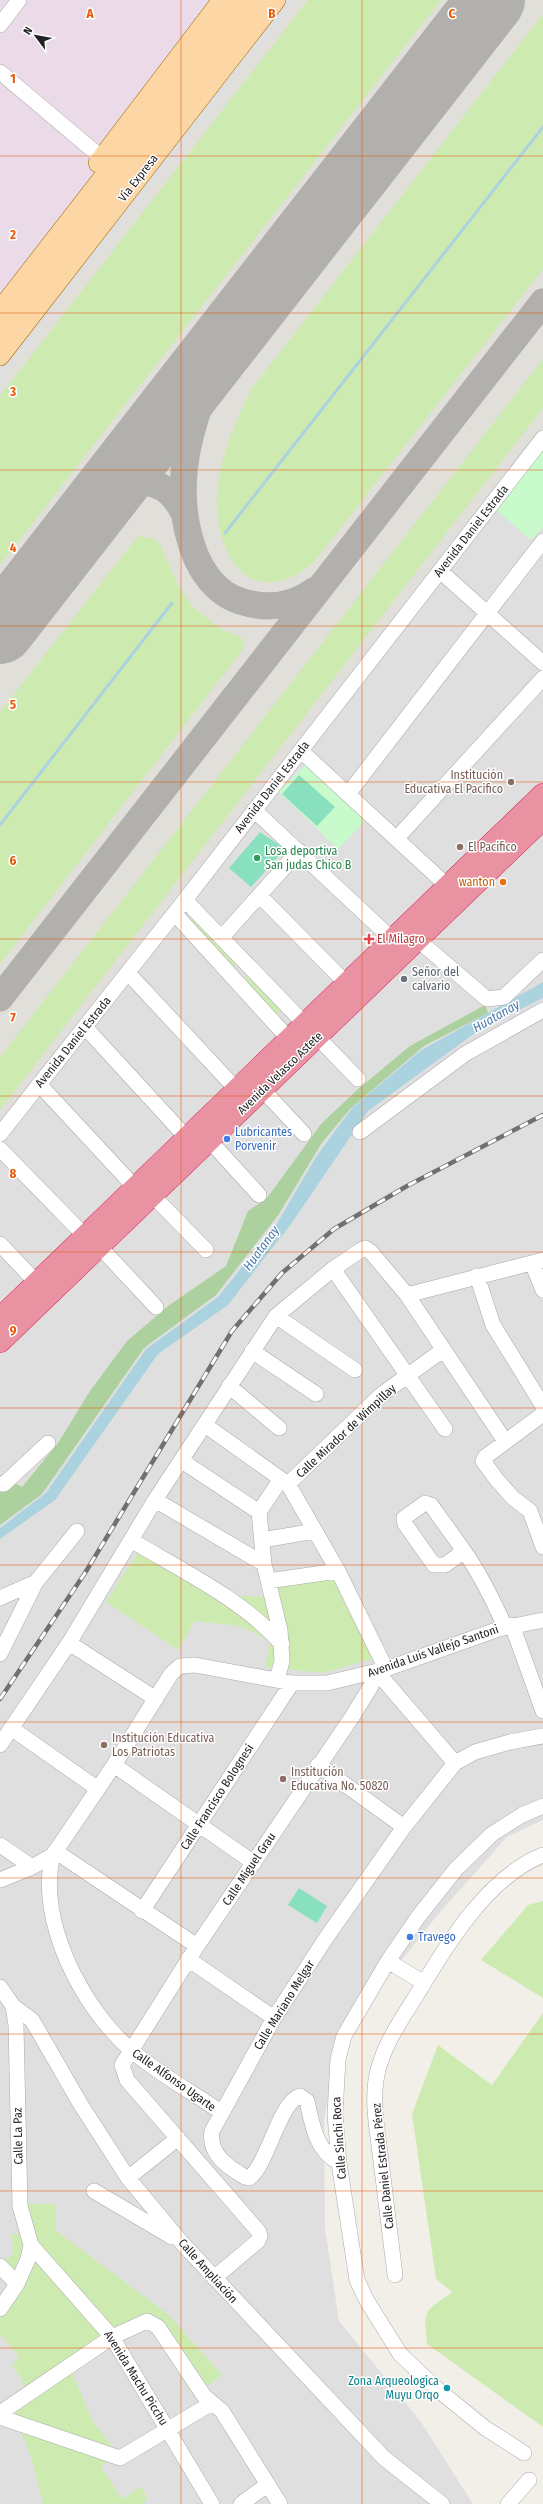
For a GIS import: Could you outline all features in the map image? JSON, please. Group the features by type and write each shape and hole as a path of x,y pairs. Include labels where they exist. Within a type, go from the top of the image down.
{"highway":[{"name":"Avenida Velasco Astete","path":"145,1195 186,1137 289,1039 312,1030 418,940 454,892 543,794"},
{"name":"Avenida Velasco Astete","path":"0,1318 36,1282 92,1241 210,1141 263,1090 347,984 393,940 543,819"},
{"name":"Avenida Velasco Astete","path":"0,1342 92,1241"}],"main road":[{"path":"0,290 222,0"},
{"path":"0,310 241,0"},
{"name":"Vía Expresa","path":"0,333 259,0"},
{"name":"Vía Expresa","path":"0,356 276,0"}],"street":[{"path":"0,25 19,0"},
{"path":"0,72 102,158"},
{"name":"Avenida Daniel Estrada","path":"0,1134 185,900 543,438"},
{"path":"348,794 543,541"},
{"path":"440,571 543,663"},
{"path":"397,838 543,678"},
{"path":"301,751 454,892"},
{"path":"254,810 393,940"},
{"path":"222,938 299,851"},
{"path":"260,896 347,984"},
{"path":"185,900 358,1079"},
{"path":"174,914 289,1039"},
{"path":"418,940 487,999 504,997 543,960"},
{"path":"128,973 237,1090"},
{"path":"360,1132 465,1054 543,1010"},
{"path":"85,1027 186,1137"},
{"path":"39,1084 145,1195 206,1250"},
{"path":"263,1090 304,1134"},
{"path":"210,1141 259,1195"},
{"path":"0,1149 156,1307"},
{"path":"0,1244 36,1282"},
{"path":"0,1745 69,1643 155,1500 276,1316 333,1269 361,1250 368,1249 407,1295 505,1441"},
{"path":"407,1295 538,1261 543,1290"},
{"path":"333,1269 445,1428"},
{"path":"477,1276 493,1324 543,1406"},
{"path":"276,1316 355,1370"},
{"name":"Calle Mirador de Wimpillay","path":"259,1512 284,1481 382,1394 443,1350"},
{"path":"252,1351 316,1394"},
{"path":"229,1386 279,1428"},
{"path":"543,1414 484,1457 483,1461 505,1489 530,1511 543,1547"},
{"path":"205,1425 284,1481 338,1571 381,1671 456,1763"},
{"path":"0,1484 4,1484 48,1443"},
{"path":"182,1461 259,1512"},
{"path":"155,1500 264,1564"},
{"path":"464,1551 445,1565 434,1565 405,1524 404,1518 428,1503 464,1551 485,1581 508,1626 543,1710"},
{"name":"Calle Francisco Bolognesi","path":"142,1911 199,1825 284,1681 282,1644 264,1564 259,1512"},
{"path":"0,1654 36,1582 77,1531"},
{"path":"262,1540 314,1531"},
{"path":"131,1540 236,1604 264,1624 282,1644"},
{"path":"268,1580 338,1571"},
{"path":"0,1598 36,1582"},
{"name":"Avenida Luis Vallejo Santoni","path":"0,1880 32,1867 54,1853 114,1765 175,1670 186,1665 284,1681 327,1683 381,1671 508,1626 543,1620"},
{"path":"69,1643 156,1699"},
{"name":"Calle Miguel Grau","path":"178,2138 127,2080 122,2065 188,1959 254,1863 381,1671"},
{"path":"11,1728 98,1789"},
{"name":"Calle Mariano Melgar","path":"339,2163 328,2156 322,2149 307,2101 300,2096 289,2106 254,2175 245,2177 223,2164 212,2141 212,2131 221,2112 274,2018 326,1938 404,1828 456,1763 475,1752 510,1742 543,1736"},
{"path":"114,1765 254,1863"},
{"path":"318,1765 404,1828"},
{"name":"Calle Sinchi Roca","path":"524,2453 485,2428 437,2389 400,2354 357,2280 339,2163 335,2114 338,2059 344,2036 388,1962 418,1917 456,1869 492,1834 522,1815 543,1806"},
{"path":"0,1845 32,1867"},
{"path":"54,1853 197,1946"},
{"name":"Calle Alfonso Ugarte","path":"54,1853 49,1868 49,1901 61,1945 91,2006 130,2050 221,2112"},
{"name":"Calle Daniel Estrada Pérez","path":"395,2275 375,2114 376,2080 382,2057 393,2034 459,1927 507,1876 526,1861 543,1855"},
{"path":"188,1959 274,2018"},
{"path":"388,1962 424,1983"},
{"name":"Calle La Paz","path":"0,1987 13,2006 16,2025 20,2206 31,2245 27,2264 17,2284 0,2309"},
{"name":"Calle Ampliación","path":"13,2006 32,2020 81,2105 128,2178 182,2243 298,2364 384,2458 442,2504"},
{"path":"128,2178 178,2138 259,2232 260,2236 214,2278"},
{"path":"94,2190 182,2243"},
{"name":"Avenida Machu Picchu","path":"31,2245 112,2337 212,2504"},
{"path":"0,2266 17,2284"},
{"path":"0,2413 112,2337 147,2321 153,2323 212,2403 222,2412 267,2485 280,2503"},
{"path":"0,2417 120,2458 212,2403"},
{"path":"508,2504 529,2480"},
{"path":"241,2504 267,2485"}],"shaded area":[{"path":"0,0 543,0 543,1820 507,1837 440,1912 336,2042 324,2122 325,2228 339,2321 421,2422 473,2504 0,2504"},
{"path":"0,0 236,0 0,304"},
{"path":"298,0 543,0 543,423 0,1120 0,386 51,316"}],"green space":[{"path":"308,0 441,0 0,565 0,396"},
{"path":"543,14 543,269 314,562 289,578 268,582 250,578 236,565 225,547 219,525 217,501 219,477 228,442 252,388"},
{"path":"543,359 543,408 0,1110 0,1057"},
{"path":"543,448 543,527 531,540 495,509"},
{"path":"138,536 154,539 160,544 178,585 193,607 219,628 242,638 244,648 0,964 0,712"},
{"path":"305,765 367,819 338,849 279,792"},
{"path":"299,775 335,807 317,826 282,794"},
{"name":"Losa deportiva San judas Chico B","path":"260,832 285,849 251,887 229,868"},
{"path":"196,916 239,961 232,970 188,923"},
{"path":"249,974 283,1009 275,1016 243,979"},
{"path":"485,1005 488,1013 424,1046 350,1109 321,1144 279,1214 216,1295 144,1348 42,1494 0,1525 0,1475 22,1487 58,1443 90,1391 127,1341 168,1306 226,1266 248,1211 267,1198 321,1124 357,1090 410,1046"},
{"path":"140,1549 223,1595 270,1597 275,1584 337,1577 378,1657 323,1673 265,1667 270,1641 240,1626 195,1621 178,1650 106,1602"},
{"path":"299,1888 327,1906 317,1923 288,1905"},
{"path":"543,1901 543,1998 481,1960 528,1905"},
{"path":"543,2013 543,2427 427,2344 425,2324 428,2312 452,2292 436,2279 412,2114 438,2045 492,2085"},
{"path":"24,2204 56,2204 55,2230 168,2314 222,2375 194,2397 150,2328 125,2340 114,2326 67,2360 92,2420 118,2454 101,2467 122,2499 142,2486 147,2500 142,2504 43,2504 27,2446 17,2425 10,2416 30,2399 21,2378 12,2365 19,2357 2,2336 0,2337 0,2317 10,2309 14,2299 0,2262 13,2254 12,2234 25,2234"}],"water":[{"name":"Huatanay","path":"543,982 543,998 479,1030 368,1111 291,1224 228,1305 158,1354 55,1500 0,1539 0,1528 46,1493 146,1349 218,1297 276,1225 316,1157 352,1108 420,1051"}],"waterway":[{"path":"225,533 543,127"},
{"path":"0,825 172,603"}],"taxiway":[{"path":"0,998 543,302"},
{"path":"226,339 196,416 184,468 183,495 186,522 196,558 205,574 217,588 232,598 250,604 270,606 279,605 297,600 315,590"},
{"path":"98,504 109,494 121,487 133,483 144,482 156,484 166,490 176,500 184,513"}],"runway":[{"path":"0,630 491,0"}],"railway":[{"path":"0,1699 85,1573 232,1331 282,1273 334,1229 407,1186 543,1115"}],"place":[{"name":"Institución Educativa El Pacifico","path":"511,782"},
{"name":"El Pacifico","path":"460,847"},
{"name":"Losa deportiva San judas Chico B","path":"257,858"},
{"name":"wanton","path":"503,882"},
{"name":"El Milagro","path":"369,939"},
{"name":"Señor del calvario","path":"404,979"},
{"name":"Lubricantes Porvenir","path":"227,1139"},
{"name":"Institución Educativa Los Patriotas","path":"104,1745"},
{"name":"Institución Educativa No. 50820","path":"283,1779"},
{"name":"Travego","path":"410,1937"},
{"name":"Zona Arqueologica Muyu Orqo","path":"447,2388"}]}
